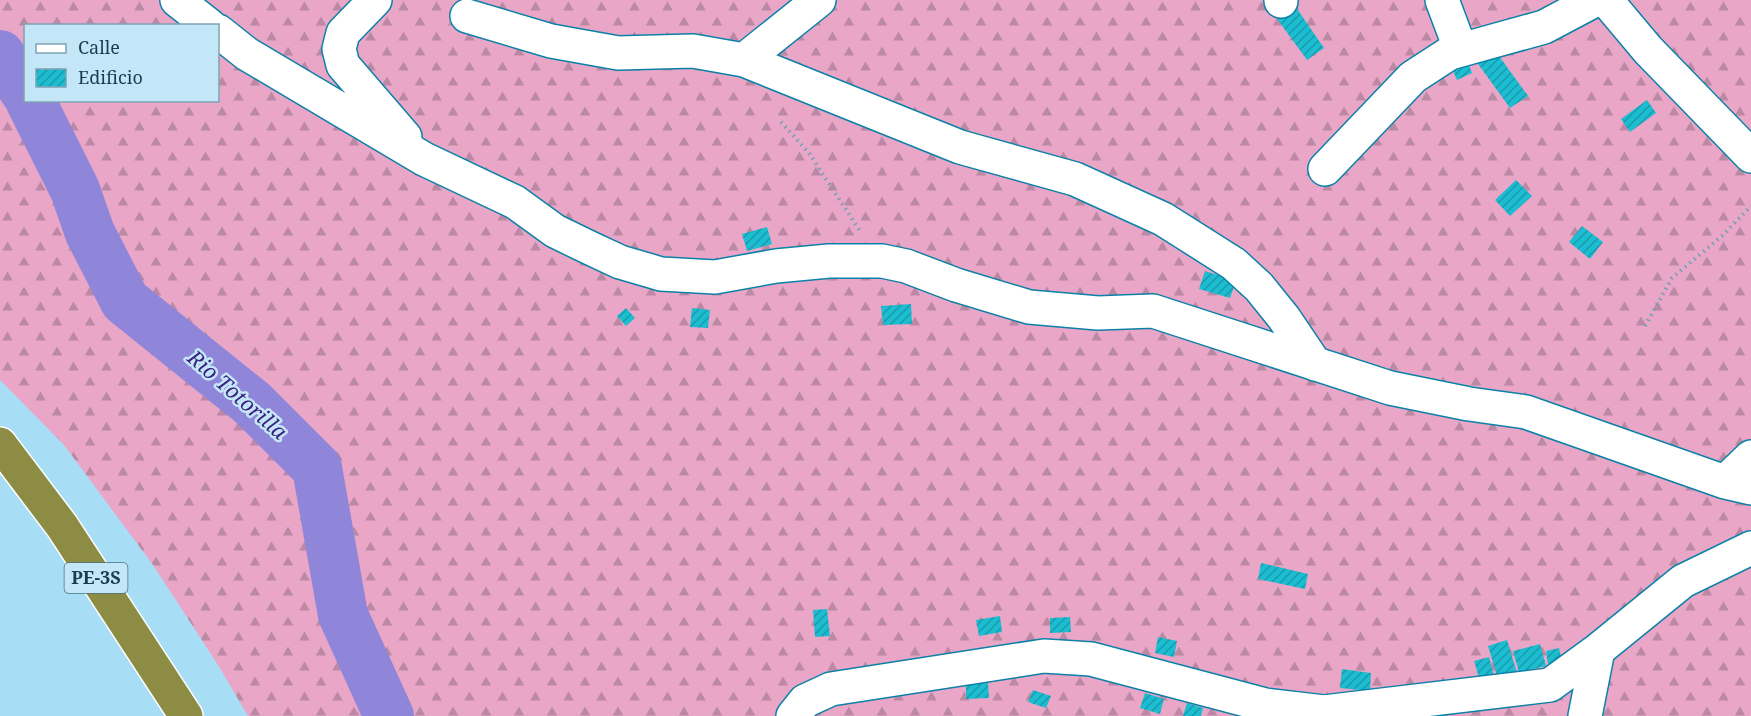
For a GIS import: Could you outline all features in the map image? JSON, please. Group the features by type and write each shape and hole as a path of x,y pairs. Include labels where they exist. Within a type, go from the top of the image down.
{"highway":[{"name":"PE-3S","path":"0,444 62,526 186,716"}],"street":[{"path":"177,0 207,24"},
{"path":"375,0 343,33 339,49 343,65 424,159"},
{"path":"744,60 819,0"},
{"path":"1442,0 1460,48"},
{"path":"1325,169 1413,77 1460,48 1544,27 1595,0"},
{"path":"1606,0 1648,50 1751,156"},
{"path":"467,16 551,40 618,53 693,51 744,60 960,147 1076,179 1163,219 1234,264 1259,287 1300,338 1315,364"},
{"path":"219,32 247,54 424,159 515,201 555,231 620,261 661,274 716,277 798,264 882,261 906,266 956,285 1029,307 1098,313 1153,311 1390,388 1469,404 1526,412 1738,485 1751,457"},
{"path":"794,716 805,701 831,689 1044,656 1091,659 1265,705 1324,712 1550,685 1598,650 1683,581 1751,548"},
{"path":"1586,716 1598,650"}],"path":[{"path":"781,122 809,153 882,261"},
{"path":"1645,326 1672,278 1723,235 1751,206"}],"green space":[{"path":"0,0 1751,0 1751,716 248,716 153,565 64,445 0,380"}],"building":[{"path":"1293,3 1324,48 1307,60 1275,16"},
{"path":"1491,45 1528,96 1510,108 1473,57"},
{"path":"1466,57 1472,73 1457,80 1450,63"},
{"path":"1647,100 1656,113 1630,132 1621,119"},
{"path":"1516,180 1532,196 1510,216 1495,200"},
{"path":"1582,226 1603,242 1590,259 1569,242"},
{"path":"767,227 772,244 747,251 742,234"},
{"path":"1205,271 1236,281 1230,298 1199,289"},
{"path":"911,304 912,324 883,325 881,306"},
{"path":"626,308 635,318 626,326 617,316"},
{"path":"692,308 710,310 708,328 690,327"},
{"path":"1261,563 1308,574 1305,589 1258,579"},
{"path":"827,609 830,636 815,637 813,610"},
{"path":"1000,616 1002,632 979,636 976,620"},
{"path":"1070,617 1071,632 1050,633 1050,618"},
{"path":"1158,637 1177,641 1174,657 1155,653"},
{"path":"1507,640 1517,673 1498,679 1488,646"},
{"path":"1540,644 1546,666 1519,672 1513,651"},
{"path":"1559,648 1562,661 1548,664 1546,651"},
{"path":"1489,657 1494,676 1480,681 1474,661"},
{"path":"1342,669 1371,673 1370,691 1340,688"},
{"path":"988,683 989,698 966,699 966,684"},
{"path":"1033,690 1051,696 1046,708 1028,702"},
{"path":"1145,693 1164,699 1160,714 1140,708"},
{"path":"1187,703 1203,708 1201,716 1183,716"}],"waterway":[{"name":"Rio Totorilla","path":"0,55 24,90"},
{"name":"Rio Totorilla","path":"31,102 75,190 90,233 125,301 252,403 317,468 343,615 389,716"}]}
